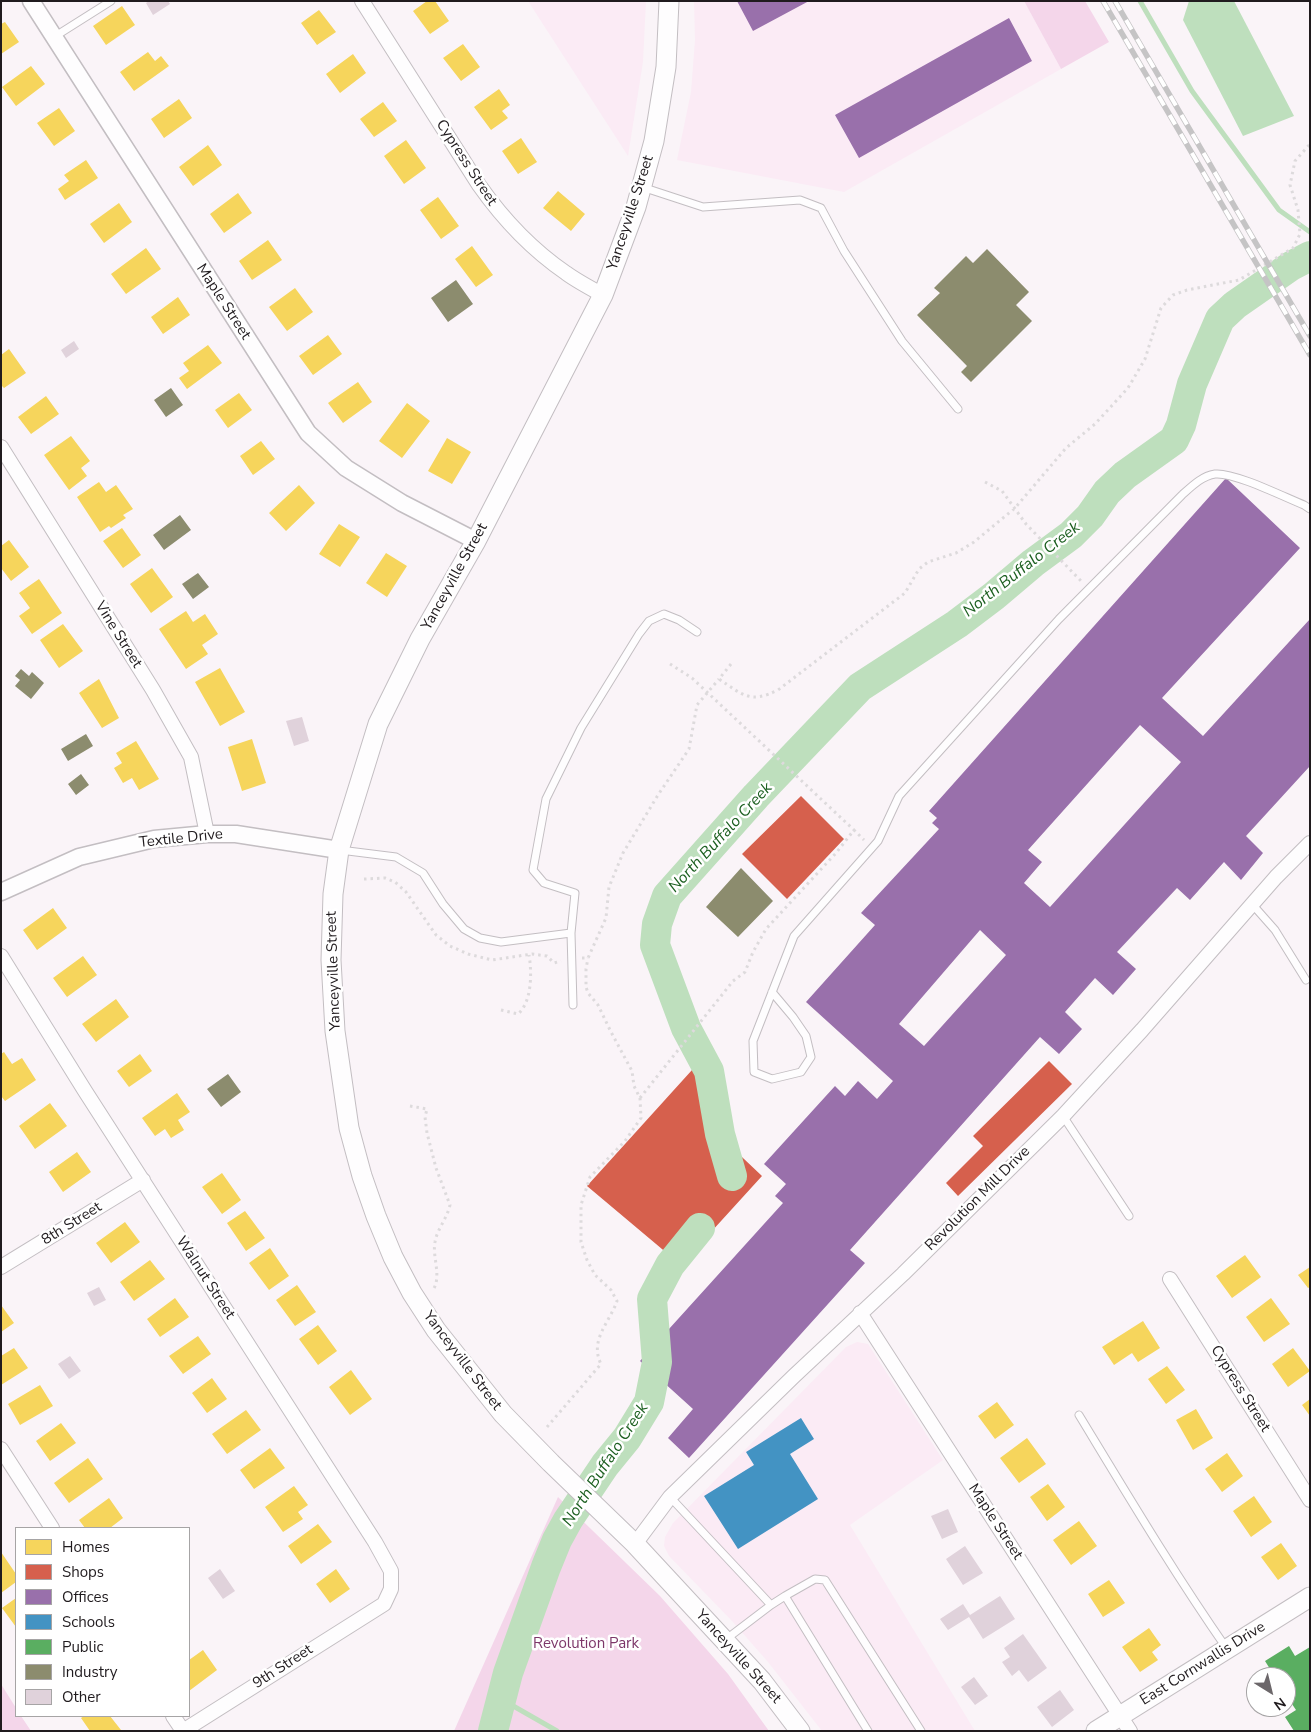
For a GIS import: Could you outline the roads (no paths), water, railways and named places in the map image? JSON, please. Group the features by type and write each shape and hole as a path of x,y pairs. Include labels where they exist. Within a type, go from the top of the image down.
{"main road":[{"name":"Yanceyville Street","path":"669,1 666,67 654,141 636,207 603,295 476,541 420,639 378,724 339,850 332,894 331,960 335,1031 349,1128 362,1176 393,1257 412,1293 436,1330 503,1414 635,1544 762,1682 800,1731"},
{"name":"East Cornwallis Drive","path":"1096,1731 1310,1596"}],"street":[{"name":"Maple Street","path":"31,1 308,433 346,468 402,503 476,541"},
{"name":"Cypress Street","path":"362,1 479,185 499,213 523,238 566,273 603,295"},
{"name":"Vine Street","path":"1,447 153,690 191,757 207,834"},
{"name":"Textile Drive","path":"1,892 79,856 154,839 207,834 236,834 339,850"},
{"name":"Revolution Mill Drive","path":"635,1544 670,1498 903,1274 1063,1116 1142,1030 1276,877 1310,843"},
{"name":"Walnut Street","path":"1,956 375,1542 391,1571 391,1589 384,1604"},
{"name":"8th Street","path":"1,1267 143,1180"},
{"name":"Cypress Street","path":"1170,1279 1310,1500"},
{"name":"Maple Street","path":"860,1314 1130,1731"},
{"path":"1,1449 51,1527"},
{"name":"9th Street","path":"183,1731 384,1604"},
{"path":"174,1717 183,1731"}],"lane":[{"path":"54,37 112,1"},
{"path":"641,187 703,207 800,200 821,208 844,251 902,341 958,410"},
{"path":"772,992 806,1036 811,1057 801,1072 772,1079 754,1072 752,1041 794,936 878,841 899,796 1059,619 1137,539 1199,480 1214,474 1230,475 1310,509"},
{"path":"573,1005 571,933 575,892 544,883 533,870 546,799 581,728 649,621 664,614 679,620 697,632"},
{"path":"339,850 396,857 424,873 443,904 464,929 480,938 501,942 571,933"},
{"path":"1252,904 1276,930 1306,980"},
{"path":"1063,1116 1129,1216"},
{"path":"1079,1415 1196,1605 1227,1649"},
{"path":"670,1498 771,1605"},
{"path":"724,1640 785,1596 815,1579 825,1580 921,1731"},
{"path":"785,1596 868,1731"}],"waterway":[{"path":"1140,1 1192,91 1279,210 1310,232"},
{"name":"North Buffalo Creek","path":"732,1176 720,1134 709,1071 686,1028 655,945 657,924 667,896 756,796 860,687 957,624 994,596 1033,563 1071,535 1090,516 1107,492 1125,475 1174,440 1181,425 1192,384 1220,319 1235,305 1291,266 1310,256"},
{"name":"North Buffalo Creek","path":"493,1731 508,1673 557,1540 568,1520 605,1465 627,1438 649,1402 657,1362 652,1299 670,1265 700,1228"},
{"path":"501,1699 557,1731"}],"railway":[{"path":"1103,1 1310,355"},
{"path":"1115,1 1310,336"}],"park label":[{"name":"Revolution Park","path":"586,1644"}]}
